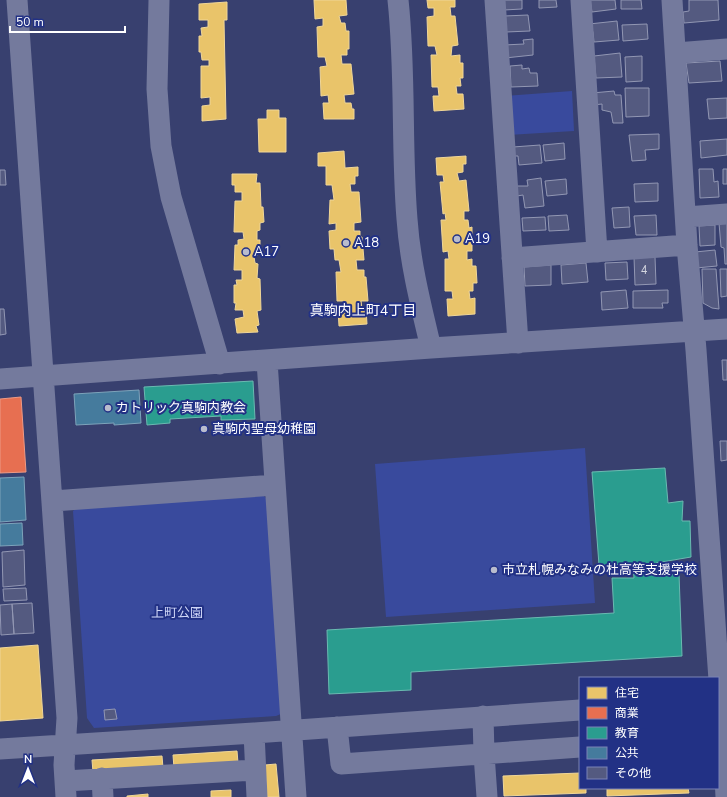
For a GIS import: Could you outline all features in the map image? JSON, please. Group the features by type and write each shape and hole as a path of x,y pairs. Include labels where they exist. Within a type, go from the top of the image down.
{"street":[{"path":"17,0 67,718 64,765 65,789 103,788 255,770"},
{"path":"159,0 157,89 161,146 171,197 220,364"},
{"path":"398,0 401,27 403,149 407,220 418,292 431,348"},
{"path":"495,0 518,343"},
{"path":"581,0 597,252"},
{"path":"672,0 687,245 695,331 718,677"},
{"path":"676,53 727,48"},
{"path":"686,217 727,214"},
{"path":"512,258 687,245"},
{"path":"0,379 267,361 431,348 727,329"},
{"path":"267,361 296,797"},
{"path":"53,501 275,485"},
{"path":"719,700 720,737 726,797"},
{"path":"0,749 579,710"},
{"path":"483,716 487,797"},
{"path":"337,727 341,764 579,748"},
{"path":"254,733 257,797"}],"green space":[{"path":"572,91 574,131 506,135 503,96"},
{"path":"585,448 595,603 386,617 375,464"},
{"name":"上町公園","path":"260,492 267,499 281,714 276,716 94,728 87,718 73,511 80,505"}],"building: 住宅":[{"path":"314,0 346,0 347,15 339,16 341,23 345,23 346,31 349,31 349,49 347,49 347,55 341,55 342,64 351,64 354,94 344,95 345,103 351,103 352,109 354,109 354,119 324,119 323,103 329,103 328,95 321,96 320,67 327,66 325,57 318,57 317,27 323,26 323,18 315,19"},
{"path":"427,0 455,0 455,7 450,7 451,16 455,16 458,45 452,46 451,56 460,55 460,63 463,63 463,78 460,78 461,86 456,86 457,94 463,94 464,109 434,111 433,96 439,96 438,87 432,87 431,55 437,55 435,46 428,46 427,17 434,16 434,8 428,8"},
{"path":"227,2 227,20 224,20 226,119 202,121 202,106 210,105 210,97 201,98 201,66 209,66 209,60 202,60 201,52 199,52 199,36 202,36 201,28 208,27 208,20 199,20 199,4"},
{"path":"267,110 279,110 279,118 286,118 286,152 259,152 258,119 267,119"},
{"name":"A18","path":"344,151 345,168 358,167 358,176 355,176 355,184 350,184 351,192 359,192 361,222 354,223 354,231 360,231 364,260 356,260 357,270 364,270 368,301 361,301 362,309 366,309 367,324 339,326 338,310 344,310 343,301 337,301 336,272 341,272 339,260 335,260 334,249 330,249 329,231 336,230 336,223 329,224 330,200 334,200 332,185 326,185 326,166 318,166 318,153"},
{"name":"A19","path":"466,156 466,164 463,164 463,172 457,173 459,181 466,180 469,211 464,211 464,220 468,220 469,228 472,227 472,251 467,251 467,260 472,259 472,266 476,266 477,283 473,283 473,291 469,291 470,299 475,298 475,314 448,316 447,299 453,299 452,291 445,291 445,259 449,259 448,251 443,252 441,220 446,220 445,213 443,214 440,182 444,182 443,175 437,175 436,158"},
{"name":"A17","path":"232,174 257,174 256,183 260,183 261,207 263,207 264,222 260,223 260,230 257,231 257,240 260,240 260,248 257,248 257,256 254,257 255,263 258,264 257,278 260,279 261,310 257,311 259,325 256,326 258,332 237,333 235,319 244,317 243,310 235,310 236,303 234,303 234,285 237,285 236,280 242,280 242,270 234,270 235,245 238,245 238,240 244,239 243,232 234,232 235,201 242,201 242,192 235,192 235,185 232,185"},
{"path":"38,645 43,718 0,721 0,648"},
{"path":"237,751 238,763 174,768 173,755"},
{"path":"162,756 163,768 93,772 92,760"},
{"path":"276,764 279,797 267,797 265,765"},
{"path":"579,773 579,789 586,789 586,793 504,796 503,776"},
{"path":"607,789 688,789 689,793 607,796"},
{"path":"231,790 231,797 211,797 211,791"},
{"path":"148,794 148,797 127,797 127,796"}],"building: 商業":[{"path":"21,397 26,472 0,473 0,399"}],"building: 教育":[{"path":"253,381 255,419 221,420 221,416 170,419 170,423 147,425 144,387"},
{"path":"665,468 668,503 683,501 682,521 690,521 691,557 656,563 658,576 679,574 682,656 411,672 411,690 329,694 327,630 614,613 612,578 634,578 633,564 599,565 592,472"}],"building: 公共":[{"path":"139,390 141,423 76,425 74,394"},
{"path":"24,477 26,520 0,522 0,478"},
{"path":"22,523 23,545 0,546 0,524"}],"building: その他":[{"path":"504,0 522,0 522,9 504,10"},
{"path":"539,0 556,0 557,7 539,8"},
{"path":"590,0 615,0 616,9 592,12"},
{"path":"621,0 641,0 642,9 621,9"},
{"path":"689,0 718,0 719,20 684,23 683,12 689,11"},
{"path":"528,15 530,31 506,32 504,16"},
{"path":"617,21 619,40 594,42 593,32 589,24"},
{"path":"647,24 648,39 623,41 622,25"},
{"path":"533,39 533,55 505,58 504,45 524,44 523,40"},
{"path":"620,53 622,77 596,78 594,56"},
{"path":"642,56 642,81 626,82 625,57"},
{"path":"720,61 722,81 689,83 686,63"},
{"path":"522,65 522,69 529,68 530,73 537,73 538,86 511,87 510,66"},
{"path":"625,88 649,88 649,116 626,117"},
{"path":"614,91 615,95 621,95 623,123 613,123 611,112 602,110 602,104 593,105 592,93"},
{"path":"727,98 727,118 709,119 707,99"},
{"path":"659,134 659,149 645,150 646,160 632,161 629,135"},
{"path":"727,139 727,155 701,158 700,141"},
{"path":"564,143 565,159 545,161 543,145"},
{"path":"540,145 542,163 519,165 518,156 514,156 513,147"},
{"path":"699,169 713,169 714,182 718,181 719,197 700,198"},
{"path":"723,169 727,169 727,184 723,184"},
{"path":"0,170 5,170 6,185 0,185"},
{"path":"541,178 544,206 525,208 523,195 511,197 517,186 528,186 527,180"},
{"path":"566,179 567,194 547,196 545,181"},
{"path":"658,183 658,201 635,202 634,184"},
{"path":"629,207 630,227 614,228 612,208"},
{"path":"567,215 569,230 549,231 548,216"},
{"path":"656,215 657,235 636,235 634,216"},
{"path":"545,217 546,230 523,231 522,218"},
{"path":"719,223 727,223 727,264 725,264 724,248 721,247"},
{"path":"715,225 715,245 700,246 699,226"},
{"path":"715,250 717,266 696,268 695,252"},
{"path":"634,257 655,257 656,284 635,285"},
{"path":"627,262 628,279 606,280 605,263"},
{"path":"586,263 588,282 562,284 561,265"},
{"path":"551,265 551,285 525,286 524,267"},
{"path":"702,269 716,269 719,309 712,308 703,303"},
{"path":"720,269 727,269 727,296 721,297"},
{"path":"626,290 628,308 602,310 601,292"},
{"path":"668,290 668,303 662,303 663,308 633,308 633,291"},
{"path":"0,309 4,309 6,334 0,335"},
{"path":"722,360 727,360 727,380 723,380"},
{"path":"720,441 727,441 727,460 721,461"},
{"path":"24,550 25,585 3,587 2,552"},
{"path":"26,588 27,600 4,601 3,589"},
{"path":"32,603 34,633 14,634 12,604"},
{"path":"12,604 14,634 1,635 0,605"},
{"path":"115,709 117,719 105,720 104,710"}],"place":[{"name":"A19","path":"457,239"},
{"name":"A18","path":"346,243"},
{"name":"A17","path":"246,252"},
{"name":"カトリック真駒内教会","path":"108,408"},
{"name":"真駒内聖母幼稚園","path":"204,429"},
{"name":"市立札幌みなみの杜高等支援学校","path":"494,570"}],"district":[{"name":"真駒内上町4丁目","path":"363,310"}]}
